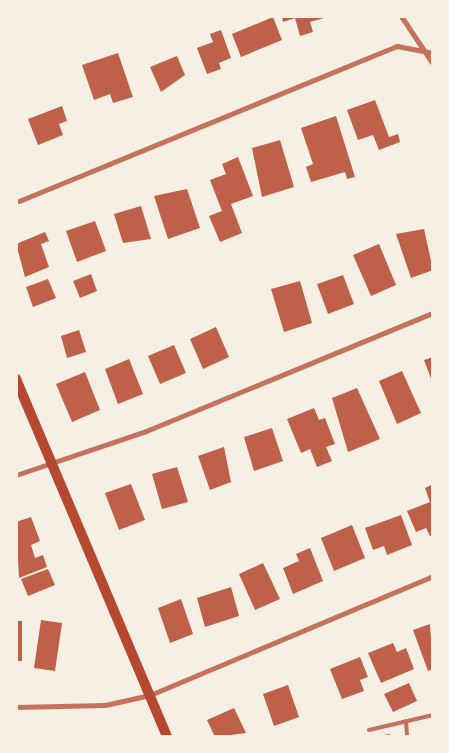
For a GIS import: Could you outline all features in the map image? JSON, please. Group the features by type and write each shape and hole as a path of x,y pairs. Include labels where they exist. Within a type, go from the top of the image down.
{"main road":[{"path":"16,379 167,737"}],"street":[{"path":"401,16 433,64"},
{"path":"20,201 397,46 433,53"},
{"path":"16,475 146,431 433,314"},
{"path":"16,706 105,705 150,695 433,576"}],"lane":[{"path":"369,730 433,715"},
{"path":"406,721 407,737"}],"building":[{"path":"282,16 324,16 324,18 310,22 313,32 300,36 295,18 283,22"},
{"path":"273,17 282,40 241,57 232,34"},
{"path":"221,30 231,58 219,63 221,69 207,74 197,48 213,42 210,34"},
{"path":"118,53 133,97 113,103 110,94 94,100 82,65"},
{"path":"177,56 185,75 161,92 150,67"},
{"path":"375,100 389,137 398,134 400,142 379,150 373,135 358,140 347,110"},
{"path":"62,106 67,121 59,124 63,135 38,145 28,119"},
{"path":"336,116 355,177 347,179 345,172 311,182 306,167 313,164 301,128"},
{"path":"280,140 294,187 262,197 252,148"},
{"path":"238,157 253,196 231,204 242,233 220,242 209,216 222,211 210,180 226,174 222,164"},
{"path":"187,189 200,228 168,239 154,196"},
{"path":"141,206 151,239 123,243 114,214"},
{"path":"95,221 106,251 77,262 66,231"},
{"path":"424,229 433,270 411,278 396,234"},
{"path":"45,232 49,241 41,244 49,267 25,277 16,244"},
{"path":"379,244 396,285 371,296 353,255"},
{"path":"91,274 97,291 80,298 73,281"},
{"path":"343,275 354,304 328,314 317,284"},
{"path":"48,279 56,298 33,307 26,287"},
{"path":"300,281 312,323 284,332 271,289"},
{"path":"216,327 229,357 203,369 190,339"},
{"path":"79,330 86,352 67,358 61,336"},
{"path":"174,345 186,373 160,384 148,356"},
{"path":"433,357 433,384 424,360"},
{"path":"129,359 143,394 118,404 105,369"},
{"path":"402,371 421,413 397,424 379,381"},
{"path":"85,372 100,410 72,422 56,384"},
{"path":"357,388 380,439 348,452 332,398"},
{"path":"314,408 319,420 325,418 335,444 326,447 332,461 317,467 310,449 301,453 287,419"},
{"path":"272,428 283,461 254,471 244,437"},
{"path":"224,447 231,482 210,490 198,456"},
{"path":"177,467 188,502 162,509 152,474"},
{"path":"131,484 145,520 119,530 105,493"},
{"path":"433,484 433,535 430,536 426,528 416,532 407,511 430,502 425,488"},
{"path":"401,515 412,545 387,555 384,546 373,550 365,528"},
{"path":"31,517 40,541 31,545 35,558 43,555 47,567 19,578 16,522"},
{"path":"352,525 365,558 334,571 321,538"},
{"path":"310,548 323,581 293,594 283,568 299,561 296,554"},
{"path":"263,563 280,599 255,610 239,574"},
{"path":"48,569 55,585 28,596 21,579"},
{"path":"231,587 239,616 205,627 197,598"},
{"path":"181,599 193,634 170,643 158,608"},
{"path":"41,620 62,623 55,671 34,668"},
{"path":"16,621 22,621 22,661 16,661"},
{"path":"430,624 433,669 428,671 413,630"},
{"path":"393,643 397,652 406,648 414,669 381,683 368,653"},
{"path":"360,657 368,677 360,680 364,691 342,699 330,669"},
{"path":"409,683 417,701 393,712 384,694"},
{"path":"288,685 299,717 274,726 263,694"},
{"path":"234,708 246,733 215,737 207,720"},
{"path":"390,734 391,737 376,737 376,736"}]}
